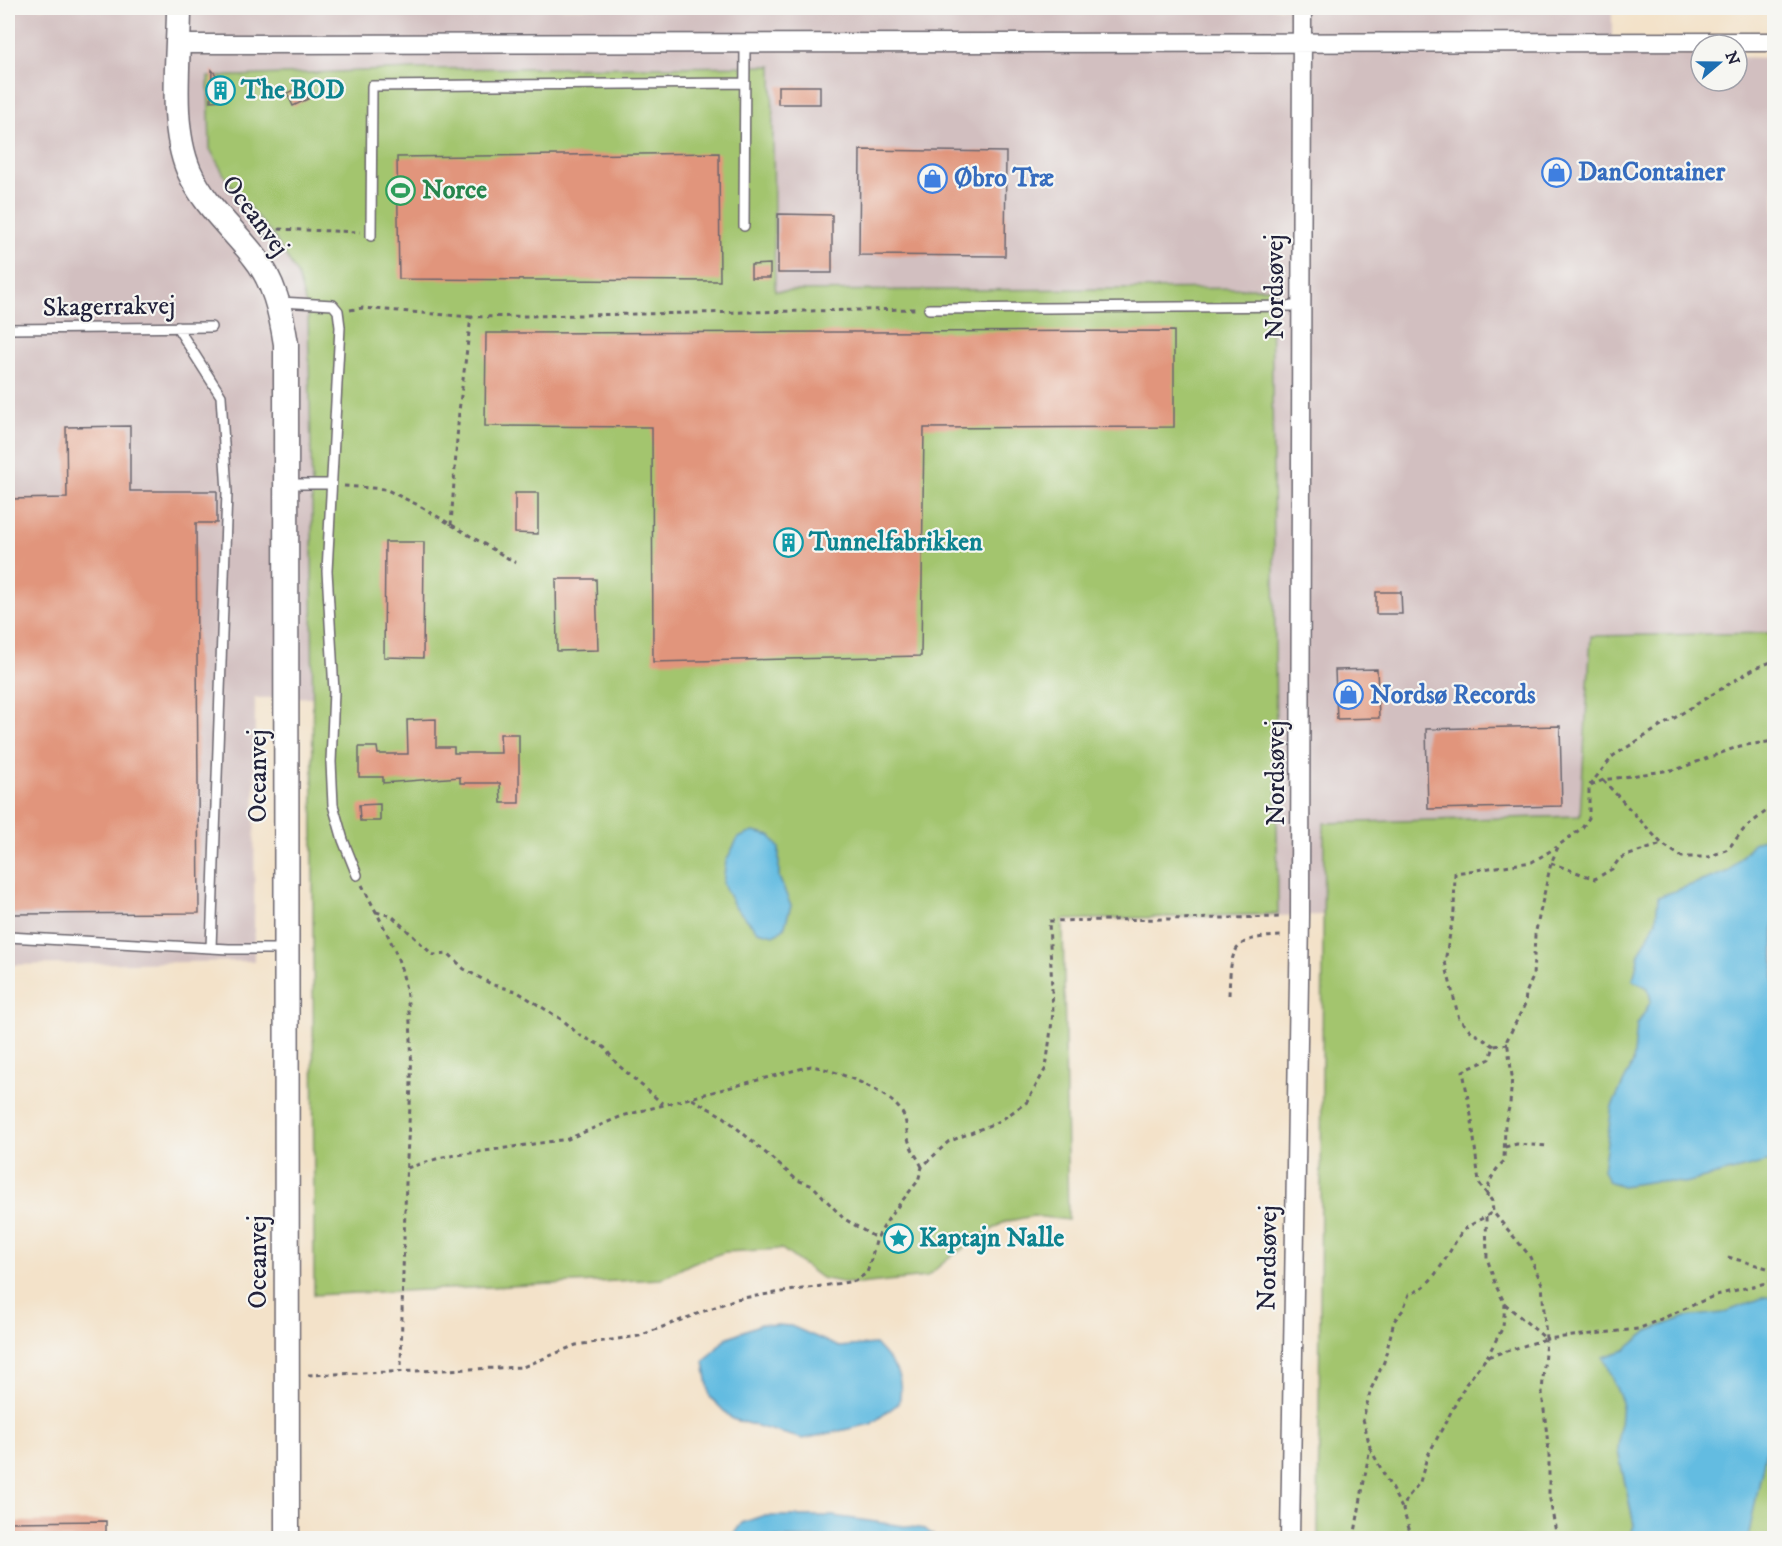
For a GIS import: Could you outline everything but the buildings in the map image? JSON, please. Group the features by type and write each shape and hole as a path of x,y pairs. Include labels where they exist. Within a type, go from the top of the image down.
{"street":[{"name":"Oceanvej","path":"179,8 178,130 182,151 199,191 246,247 274,290 286,344 287,1539"},
{"name":"Nordsøvej","path":"1290,1539 1300,926 1302,8"},
{"path":"179,44 1774,42"}],"lane":[{"path":"744,226 745,44"},
{"path":"371,234 372,86 744,83"},
{"path":"278,302 318,302 333,305 338,311 340,327 327,571 334,691 331,725 333,796 343,840 357,875"},
{"path":"929,309 1300,306"},
{"path":"177,327 221,396 227,492 211,948"},
{"name":"Skagerrakvej","path":"8,329 211,327"},
{"path":"286,484 331,484"},
{"path":"8,938 211,948 286,949"}],"path":[{"path":"246,247 276,229 371,234"},
{"path":"338,311 363,308 471,317 929,309"},
{"path":"451,525 459,411 471,317"},
{"path":"331,484 385,489 516,563"},
{"path":"1508,1044 1494,1046 1472,1032 1459,1019 1445,962 1454,911 1455,873 1532,862 1558,846 1582,828 1589,818 1589,786 1613,756 1755,668 1774,661"},
{"path":"1589,786 1603,780 1678,769 1740,746 1774,741"},
{"path":"1603,780 1662,844 1682,857 1709,857 1728,849 1745,828 1774,805"},
{"path":"1551,863 1595,879 1611,869 1620,858 1662,844"},
{"path":"1487,1197 1492,1178 1503,1161 1505,1147 1505,1123 1510,1104 1512,1076 1507,1040 1525,1004 1526,993 1533,977 1535,934 1551,863 1558,846"},
{"path":"357,875 392,943 405,983 411,1025 401,1371"},
{"path":"376,912 392,916 433,955 449,954 464,969 493,985 516,991 564,1021 579,1035 604,1047 623,1071 663,1104"},
{"path":"287,1376 522,1367 576,1346 639,1336 736,1299 855,1281 867,1273 877,1238 890,1216 918,1181 922,1167 948,1142 1000,1121 1027,1102 1046,1068 1053,1013 1049,921 1300,926"},
{"path":"1229,995 1231,958 1240,944 1260,936 1300,926"},
{"path":"1494,1046 1490,1059 1463,1071 1479,1183 1492,1201 1493,1212 1529,1255 1542,1284 1546,1340 1542,1392 1549,1453 1549,1494 1557,1539"},
{"path":"407,1168 455,1155 568,1139 622,1116 811,1066 824,1067 881,1093 900,1108 905,1118 908,1140 922,1167"},
{"path":"691,1098 724,1117 797,1180 813,1186 843,1218 877,1238"},
{"path":"1505,1147 1517,1143 1547,1146"},
{"path":"1412,1539 1403,1510 1370,1448 1363,1419 1371,1389 1384,1362 1394,1321 1403,1310 1409,1294 1418,1292 1443,1266 1463,1231 1493,1212"},
{"path":"1486,1216 1487,1258 1496,1286 1505,1304 1546,1340"},
{"path":"1728,1257 1774,1270"},
{"path":"1487,1357 1546,1340 1638,1329 1716,1295 1774,1281"},
{"path":"1403,1510 1407,1498 1420,1482 1427,1457 1466,1384 1487,1357 1503,1327 1505,1304"},
{"path":"1354,1539 1370,1448"}],"shaded area":[{"path":"8,8 1612,8 1612,52 1689,55 1689,93 1749,93 1749,57 1774,58 1774,633 1591,636 1580,816 1324,823 1323,915 1063,920 326,697 255,698 254,961 8,965"}],"green space":[{"path":"772,66 775,291 1271,288 1278,914 1063,920 1068,1220 1033,1216 1004,1222 953,1255 926,1277 859,1284 841,1282 821,1278 782,1249 725,1252 692,1263 661,1279 314,1295 312,494 308,312 297,274 274,237 227,180 210,149 208,77 413,69"},
{"path":"1774,633 1774,1538 1318,1538 1324,823 1580,816 1591,636"}],"water":[{"path":"753,832 771,836 779,848 779,877 791,906 784,928 774,935 758,931 735,907 723,884 726,861 738,838"},
{"path":"1774,834 1774,1160 1685,1183 1655,1181 1622,1186 1608,1181 1603,1170 1612,1106 1633,1063 1637,1025 1651,1001 1648,988 1633,980 1639,954 1656,921 1658,897 1729,871 1753,843"},
{"path":"1765,1297 1774,1298 1774,1411 1748,1538 1630,1538 1634,1525 1618,1451 1622,1402 1603,1357 1625,1350 1648,1331 1686,1317 1723,1313"},
{"path":"761,1324 791,1326 839,1347 875,1344 887,1357 899,1377 899,1403 871,1424 803,1439 732,1419 710,1397 704,1362 726,1338"},
{"path":"762,1516 833,1516 925,1529 933,1535 932,1538 730,1538 742,1523"}],"place":[{"name":"The BOD","path":"220,90"},
{"name":"DanContainer","path":"1557,172"},
{"name":"Øbro Træ","path":"933,178"},
{"name":"Norce","path":"401,190"},
{"name":"Tunnelfabrikken","path":"788,542"},
{"name":"Nordsø Records","path":"1349,695"},
{"name":"Kaptajn Nalle","path":"898,1238"}]}
